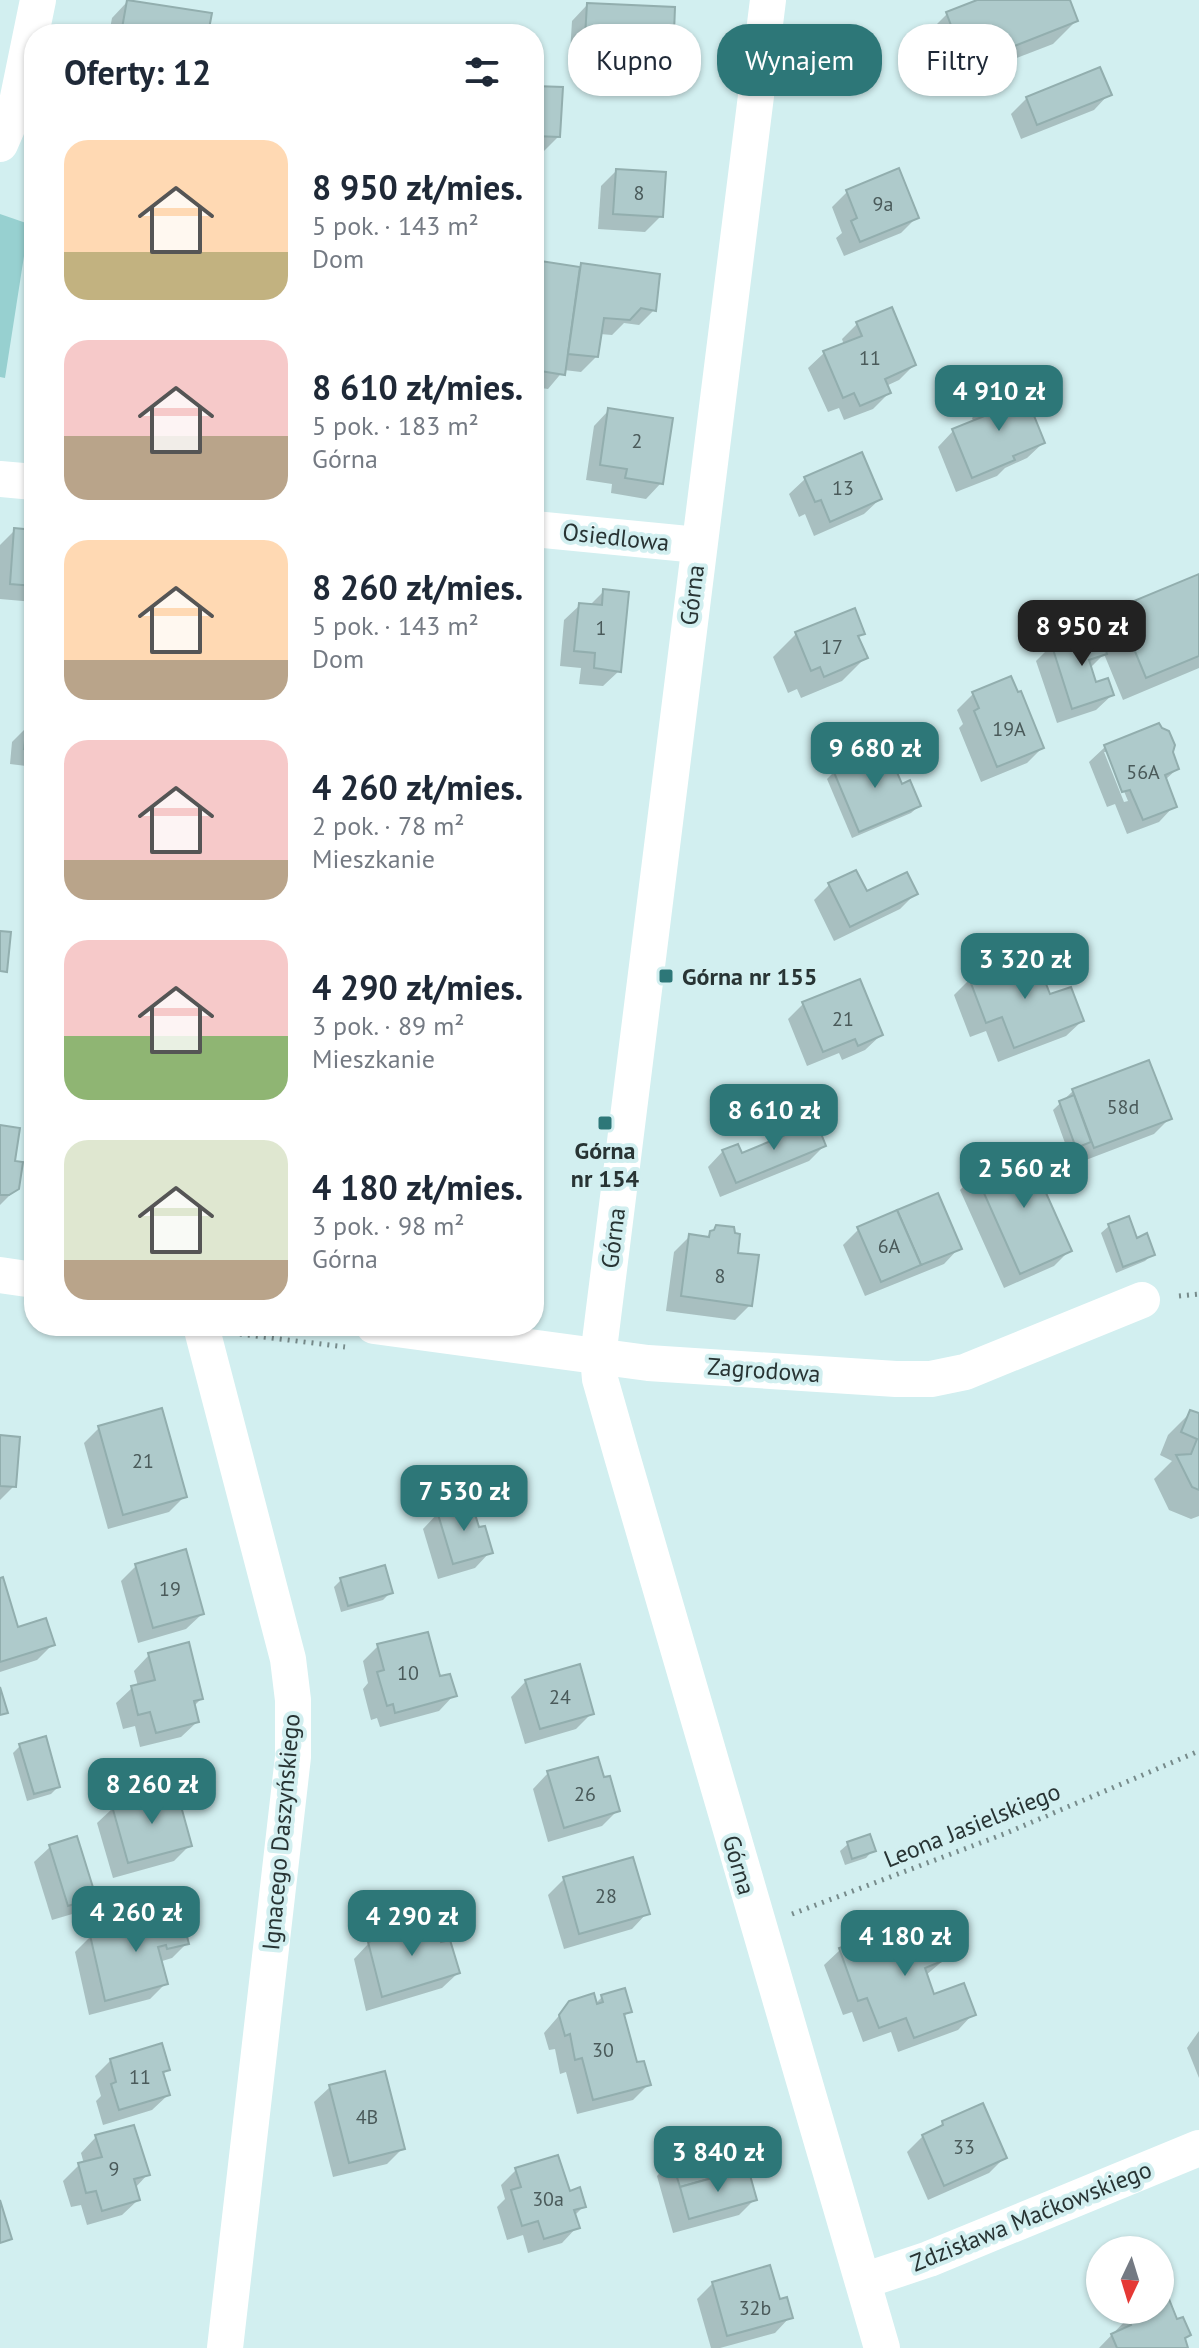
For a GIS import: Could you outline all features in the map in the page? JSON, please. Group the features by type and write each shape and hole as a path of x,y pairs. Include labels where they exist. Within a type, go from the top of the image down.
{"street":[{"path":"33,24 38,0"},
{"name":"Górna","path":"768,0 598,1357 603,1392 882,2348"},
{"path":"0,144 16,107 24,68"},
{"path":"0,479 24,481"},
{"name":"Osiedlowa","path":"544,530 698,545"},
{"path":"0,1275 24,1279"},
{"name":"Zagrodowa","path":"446,1336 598,1357 931,1379 965,1372 1142,1300"},
{"name":"Ignacego Daszyńskiego","path":"204,1336 288,1659 293,1700 293,1757 225,2348"},
{"name":"Zdzisława Maćkowskiego","path":"863,2281 929,2259 1199,2148"}],"path":[{"name":"Leona Jasielskiego","path":"757,1927 1004,1834 1199,1751"}],"shaded area":[{"path":"0,214 24,222 24,256 5,378 0,377"}],"building":[{"path":"127,0 212,13 210,24 123,24"},
{"path":"977,0 1070,0 1078,21 1017,45 1017,24 951,24 946,12"},
{"path":"587,3 675,7 674,24 586,24"},
{"path":"1100,67 1112,95 1037,125 1026,97"},
{"path":"544,86 563,87 560,137 544,136"},
{"path":"899,168 919,218 860,242 851,221 857,218 846,190"},
{"path":"616,169 666,172 663,217 613,214"},
{"path":"544,262 580,267 565,375 544,372"},
{"path":"581,263 660,274 656,311 641,308 630,320 604,318 598,357 568,354"},
{"path":"892,307 916,365 885,379 891,393 860,406 854,393 843,398 823,351 862,336 856,322"},
{"path":"1022,386 1045,443 972,478 952,429 992,413 986,401"},
{"path":"608,408 673,418 663,484 625,478 627,469 600,465"},
{"path":"862,452 882,499 830,522 821,500 815,502 804,477"},
{"path":"14,528 24,529 24,585 10,584"},
{"path":"1199,574 1199,656 1146,678 1117,608"},
{"path":"603,589 629,592 621,672 594,668 595,653 574,651 579,603 602,605"},
{"path":"855,608 865,634 858,636 868,658 824,677 820,667 811,671 795,632"},
{"path":"1099,628 1107,654 1089,660 1096,682 1108,678 1114,695 1072,709 1051,643"},
{"path":"1011,676 1018,692 1021,691 1044,748 997,767 974,711 979,708 972,692"},
{"path":"1159,723 1169,731 1175,745 1173,752 1179,769 1165,775 1177,807 1143,820 1130,790 1122,792 1104,745"},
{"path":"886,747 902,784 910,780 921,806 859,832 833,770"},
{"path":"856,870 867,891 907,872 918,894 850,927 828,883"},
{"path":"0,931 11,932 7,972 0,971"},
{"path":"1034,953 1050,994 1071,987 1084,1021 1014,1048 1002,1017 986,1023 969,978"},
{"path":"860,979 883,1035 858,1046 855,1039 823,1052 802,1002"},
{"path":"1149,1060 1172,1119 1094,1148 1072,1089"},
{"path":"1074,1095 1091,1142 1076,1148 1059,1101"},
{"path":"814,1116 826,1146 736,1183 722,1150 738,1144 742,1153 807,1126 805,1119"},
{"path":"0,1125 20,1128 15,1161 23,1162 19,1189 9,1195 0,1195"},
{"path":"1033,1147 1052,1190 1046,1193 1072,1251 1020,1274 975,1173"},
{"path":"938,1193 962,1249 921,1265 897,1210"},
{"path":"897,1210 921,1265 881,1282 857,1227"},
{"path":"1129,1216 1137,1238 1147,1233 1155,1255 1123,1267 1108,1224"},
{"path":"716,1225 734,1227 735,1233 740,1234 738,1253 759,1255 752,1306 681,1296 689,1234 709,1237"},
{"path":"162,1408 187,1497 123,1515 98,1426"},
{"path":"1190,1410 1199,1413 1199,1490 1192,1487 1176,1455 1191,1454 1197,1439 1181,1432"},
{"path":"0,1435 20,1437 16,1487 0,1486"},
{"path":"471,1501 479,1527 485,1526 493,1553 453,1564 437,1511"},
{"path":"186,1549 204,1614 153,1628 135,1564"},
{"path":"385,1565 393,1593 348,1606 340,1578"},
{"path":"3,1577 18,1627 46,1618 55,1645 0,1662 0,1578"},
{"path":"428,1632 440,1676 450,1674 457,1696 395,1713 393,1704 387,1706 377,1672 384,1670 377,1644"},
{"path":"189,1642 203,1699 194,1701 199,1722 156,1733 150,1712 138,1715 131,1686 155,1680 148,1653"},
{"path":"580,1664 594,1714 540,1729 525,1680"},
{"path":"0,1687 8,1713 0,1715"},
{"path":"46,1736 60,1787 34,1794 19,1744"},
{"path":"598,1757 604,1777 610,1776 620,1811 564,1828 547,1771"},
{"path":"176,1788 192,1846 128,1863 112,1806"},
{"path":"870,1834 876,1851 852,1859 847,1842"},
{"path":"77,1836 96,1897 68,1906 49,1845"},
{"path":"633,1857 650,1914 579,1934 563,1877"},
{"path":"180,1910 189,1944 167,1949 166,1945 158,1947 168,1984 105,2001 90,1935"},
{"path":"930,1914 947,1959 925,1968 934,1994 964,1983 976,2015 914,2038 906,2018 879,2028 867,1998 858,2001 839,1948"},
{"path":"435,1919 441,1942 450,1940 460,1973 382,1997 368,1942"},
{"path":"625,1988 632,2012 624,2014 637,2062 644,2061 651,2085 593,2100 582,2058 575,2060 570,2034 565,2036 559,2015 569,2001 594,1993 597,2004 603,2002 601,1995"},
{"path":"162,2043 170,2070 163,2072 170,2095 119,2110 111,2084 116,2082 110,2059"},
{"path":"385,2071 405,2149 349,2163 329,2085"},
{"path":"983,2103 1007,2158 944,2186 922,2135 943,2125 942,2121"},
{"path":"134,2125 150,2175 134,2179 140,2200 102,2211 96,2191 86,2193 78,2163 102,2157 95,2135"},
{"path":"740,2138 748,2168 680,2187 671,2158"},
{"path":"558,2155 570,2191 580,2187 586,2207 574,2210 580,2228 544,2239 538,2221 522,2226 511,2190 521,2187 515,2168"},
{"path":"748,2168 757,2200 689,2219 680,2187"},
{"path":"0,2200 12,2239 0,2243"},
{"path":"770,2265 780,2299 787,2297 793,2318 727,2336 712,2282"},
{"path":"1174,2312 1177,2319 1183,2317 1191,2335 1185,2338 1188,2348 1117,2348 1111,2334 1131,2325 1174,2324"}],"place":[{"name":"Górna nr 155","path":"666,976"},
{"name":"Górna nr 154","path":"605,1123"}]}
